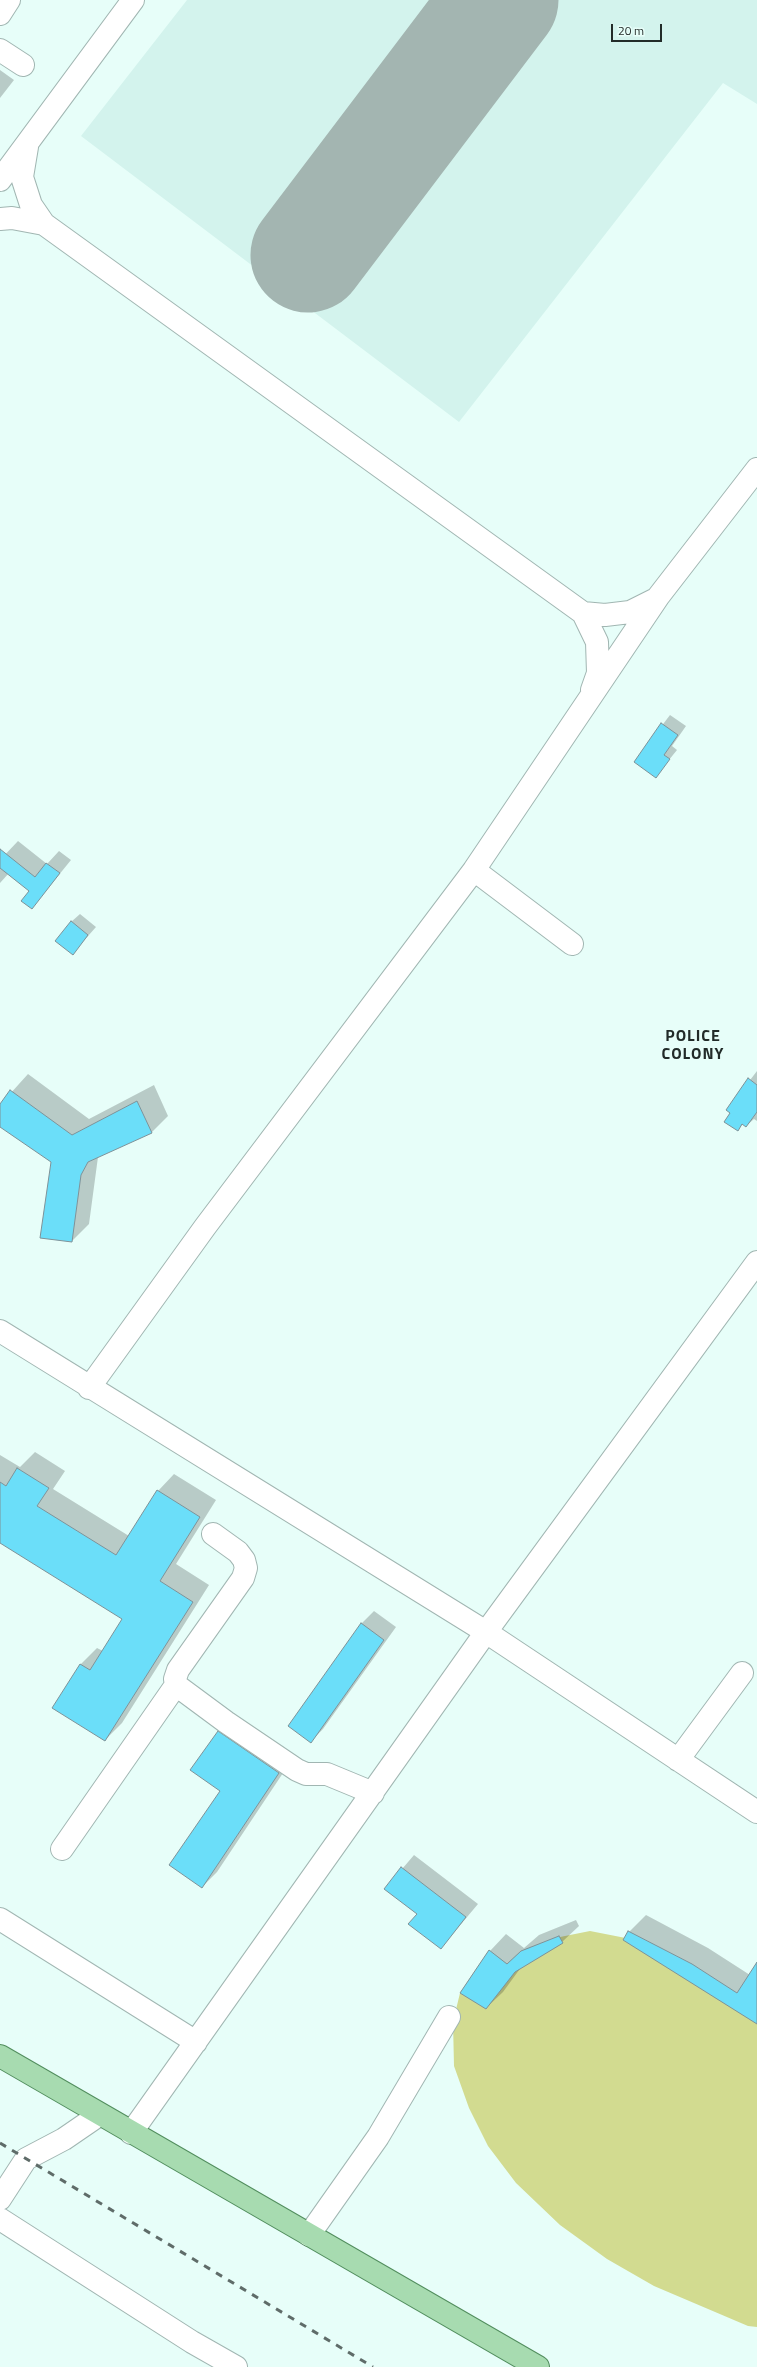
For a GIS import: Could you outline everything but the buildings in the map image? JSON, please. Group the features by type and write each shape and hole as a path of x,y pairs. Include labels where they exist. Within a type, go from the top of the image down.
{"main road":[{"path":"0,2056 99,2115 538,2367"}],"street":[{"path":"0,14 10,0"},
{"path":"0,180 133,0"},
{"path":"0,50 23,65"},
{"path":"27,144 22,176 31,205 44,224 583,613 597,642 598,673 587,706"},
{"path":"0,219 12,218 44,224"},
{"path":"89,1388 205,1227 474,870 587,706 658,597 756,471"},
{"path":"583,613 605,615 630,612 658,597"},
{"path":"474,870 572,944"},
{"path":"131,2133 486,1632 757,1262"},
{"path":"0,1331 89,1388 486,1632 757,1812"},
{"path":"213,1534 238,1552 244,1560 246,1568 243,1578 178,1670 175,1679 176,1685 226,1722 296,1770 306,1774 327,1774 373,1793"},
{"path":"678,1760 742,1673"},
{"path":"62,1849 176,1685"},
{"path":"0,1919 196,2042"},
{"path":"308,2235 378,2137 449,2017"},
{"path":"0,2198 26,2159 64,2139 99,2115"},
{"path":"0,2219 192,2342 233,2366"}],"shaded area":[{"path":"187,0 757,0 757,104 723,83 459,422 81,136"}],"green space":[{"path":"590,1931 651,1943 757,2006 757,2327 748,2326 654,2286 607,2259 560,2225 516,2183 488,2146 469,2108 454,2066 453,2022 460,1993 489,1950 507,1964 521,1951 555,1938"}],"runway":[{"path":"308,255 501,0"}],"railway":[{"path":"0,2143 373,2367"}],"district":[{"name":"POLICE COLONY","path":"693,1046"}]}
